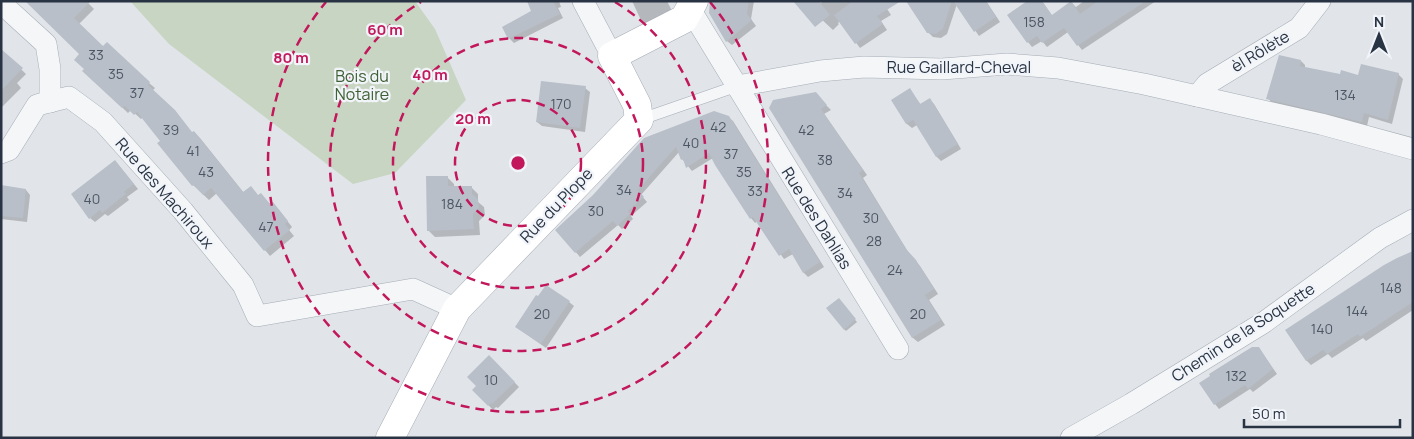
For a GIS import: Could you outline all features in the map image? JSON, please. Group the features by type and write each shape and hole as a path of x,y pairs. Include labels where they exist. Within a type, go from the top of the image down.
{"street":[{"path":"583,1 637,105 639,120"},
{"name":"èl Rôlète","path":"1197,96 1207,84 1299,28 1320,1"},
{"path":"1,3 46,44 50,69 50,102"},
{"path":"612,56 684,19 692,5"},
{"path":"692,5 737,86"},
{"name":"Rue Gaillard-Cheval","path":"737,86 820,71 864,67 942,69 1007,64 1058,68 1144,84 1321,124 1413,149"},
{"name":"Rue des Dahlias","path":"737,86 898,349"},
{"name":"Rue des Machiroux","path":"1,153 9,150 37,105 69,97 103,122 183,211 243,285 257,316 413,289 457,308"},
{"name":"Rue du Plope","path":"390,438 457,308 639,120"},
{"name":"Chemin de la Soquette","path":"1070,438 1131,404 1263,323 1380,238 1413,220"}],"lane":[{"path":"639,120 737,86"}],"green space":[{"name":"Bois du Notaire","path":"130,1 415,1 435,29 466,100 395,173 353,184 169,44"}],"building":[{"path":"25,1 91,1 74,18 103,46 107,42 150,82 148,85 175,110 192,132 194,131 243,192 251,186 258,195 261,193 270,204 273,202 288,221 285,224 290,230 264,251 211,188 203,195 194,185 192,186 157,143 160,141 137,112 134,115 125,106 122,108 82,71 84,69 74,60 79,54"},
{"path":"527,1 553,1 560,14 508,39 502,27 531,11"},
{"path":"710,1 749,1 747,14 752,20 726,42 709,13"},
{"path":"793,1 819,1 830,15 815,27"},
{"path":"853,1 901,1 877,16 883,24 855,44 834,15"},
{"path":"906,1 952,1 943,29 936,34 927,33"},
{"path":"953,1 986,1 996,17 974,32"},
{"path":"1027,1 1042,1 1052,15 1071,1 1080,14 1098,1 1146,1 1077,46 1064,28 1042,43 1037,36 1027,43 1007,15"},
{"path":"1,49 23,68 1,91"},
{"path":"1279,55 1301,60 1300,66 1340,74 1341,70 1358,75 1361,64 1399,73 1388,120 1364,113 1362,122 1266,99"},
{"path":"541,81 586,86 580,128 536,122"},
{"path":"910,88 920,104 930,98 958,144 936,157 913,120 906,124 891,100"},
{"path":"816,92 827,105 821,109 863,170 859,173 934,289 925,295 941,320 912,338 769,108 773,100"},
{"path":"714,111 729,116 820,262 803,273 789,249 779,256 753,217 750,219 709,153 686,168 676,147 638,190 644,197 628,211 630,214 617,226 613,221 575,253 555,230 593,195 644,138"},
{"path":"115,160 134,184 124,192 126,194 102,213 100,210 89,219 71,194"},
{"path":"426,176 448,176 448,186 472,186 472,194 478,199 479,208 473,214 474,229 427,231"},
{"path":"1,185 26,189 23,218 1,216"},
{"path":"1413,251 1413,302 1360,337 1358,334 1327,354 1323,350 1306,361 1285,330 1384,265"},
{"path":"546,285 570,301 541,344 515,327 536,295 538,296"},
{"path":"839,298 856,319 844,330 826,308"},
{"path":"1252,347 1259,347 1273,369 1248,389 1245,385 1214,405 1199,383 1210,376 1209,374"},
{"path":"489,355 515,382 488,406 472,390 476,386 467,377"}]}
